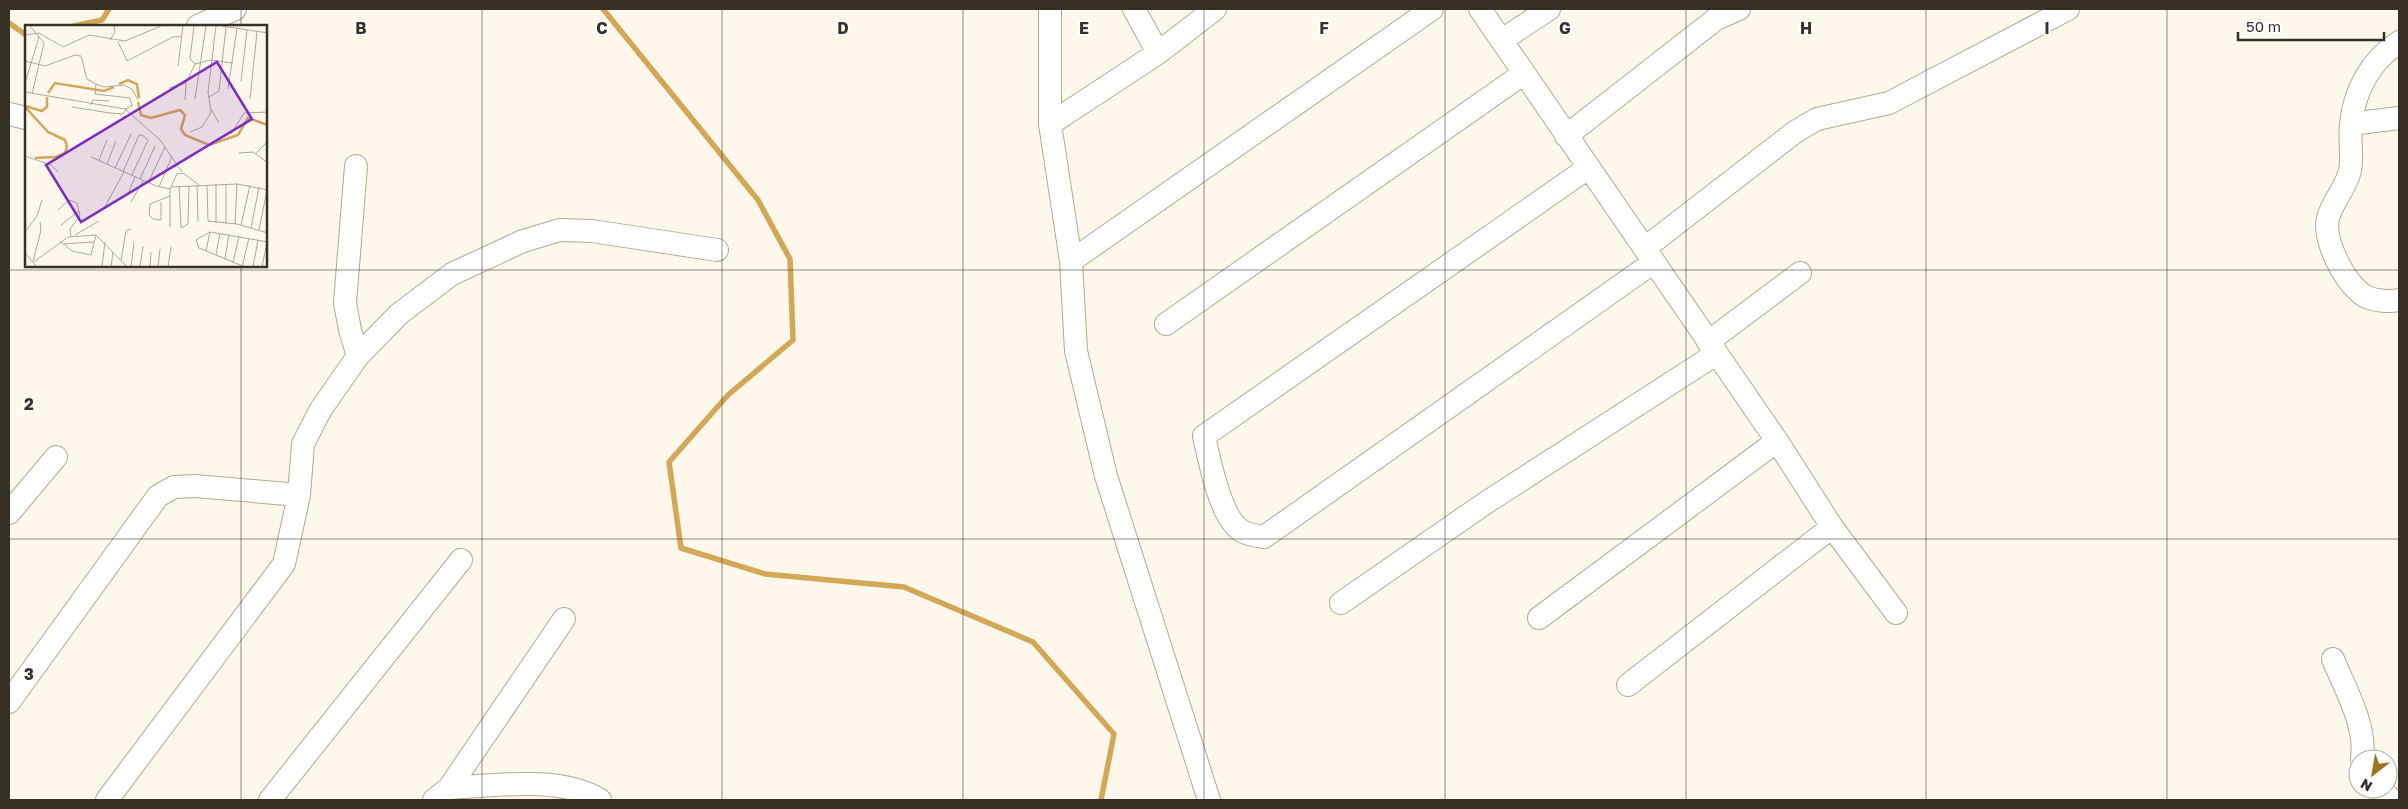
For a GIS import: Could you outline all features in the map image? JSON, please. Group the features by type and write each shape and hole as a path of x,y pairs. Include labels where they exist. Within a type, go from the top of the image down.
{"street":[{"path":"200,25 235,9"},
{"path":"1050,9 1050,124 1071,261 1076,351 1106,476 1209,800"},
{"path":"1134,9 1158,53"},
{"path":"1050,124 1158,53 1215,9"},
{"path":"1071,261 1432,9"},
{"path":"1480,9 1777,441 1832,527 1896,613"},
{"path":"1502,40 1549,9"},
{"path":"1566,136 1716,19 1739,9"},
{"path":"1588,168 1204,436 1212,478 1229,516 1240,531 1264,537 1649,255 1795,132 1817,119 1889,103 2068,9"},
{"path":"2399,42 2390,48 2373,67 2360,86 2351,124 2350,171 2328,219 2329,246 2350,282 2364,296 2389,302 2399,300"},
{"path":"1166,324 1523,74"},
{"path":"9,114 25,118"},
{"path":"2351,124 2399,118"},
{"path":"356,166 345,303 350,330 358,356"},
{"path":"107,800 284,564 299,495 303,444 321,409 358,356 375,336 399,314 452,274 523,241 560,230 592,231 717,250"},
{"path":"1341,603 1712,348 1800,273"},
{"path":"1540,618 1777,441"},
{"path":"9,513 56,457"},
{"path":"9,702 158,496 174,487 195,486 299,495"},
{"path":"1628,685 1832,527"},
{"path":"270,800 461,560"},
{"path":"441,794 564,619"},
{"path":"2333,659 2360,728 2363,749"},
{"path":"441,794 533,784 570,788 600,800"}],"waterway":[{"path":"79,25 102,20 109,9"},
{"path":"603,9 758,200 790,259 793,340 728,395 669,462 681,548 765,574 904,587 1033,642 1114,734 1101,800"},
{"path":"9,23 25,34"}]}
